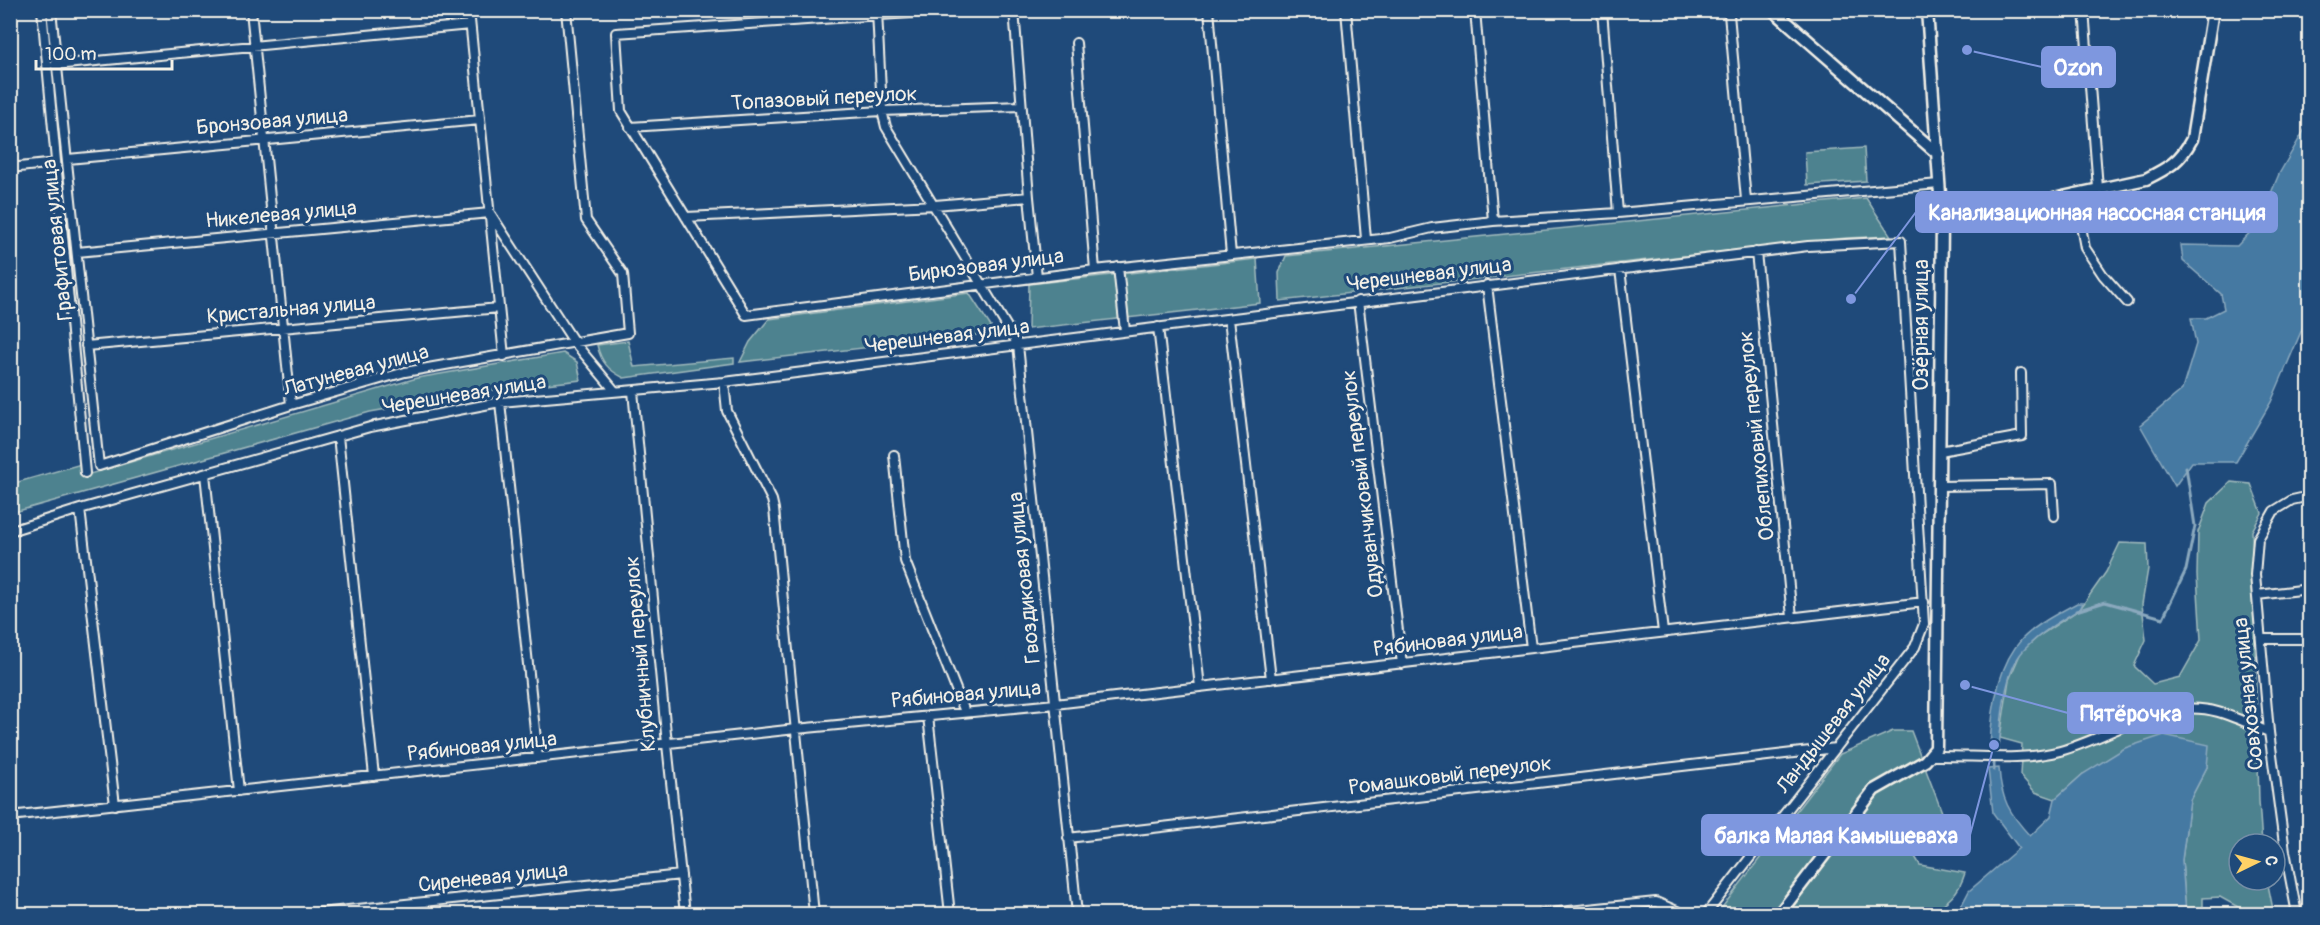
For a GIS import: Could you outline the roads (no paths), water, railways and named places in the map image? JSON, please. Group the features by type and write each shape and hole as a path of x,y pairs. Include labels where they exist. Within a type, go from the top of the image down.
{"street":[{"path":"42,10 85,473"},
{"name":"Графитовая улица","path":"51,10 99,466"},
{"path":"251,10 285,327 291,405"},
{"path":"469,10 504,356"},
{"name":"Латуневая улица","path":"99,466 291,405 405,372 628,333 623,274 586,220 566,10"},
{"path":"955,10 877,13 616,33 621,111 686,217 935,205 1029,197"},
{"path":"1014,10 1037,277"},
{"path":"1209,10 1231,255"},
{"path":"1346,10 1366,239"},
{"path":"1475,10 1493,221"},
{"path":"1602,10 1618,213"},
{"path":"1773,10 1938,154"},
{"name":"Озёрная улица","path":"1927,10 1942,223 1937,740 1932,756"},
{"path":"2084,10 2098,188"},
{"path":"1942,223 2146,179 2169,168 2184,154 2192,139 2213,10"},
{"path":"877,13 882,111 886,128 935,205 979,284 1018,345"},
{"path":"1729,14 1746,200"},
{"path":"56,65 470,25"},
{"path":"1076,43 1095,270"},
{"name":"Топазовый переулок","path":"630,127 882,111 1021,106"},
{"name":"Бронзовая улица","path":"68,159 480,120"},
{"path":"10,168 56,163"},
{"name":"Бирюзовая улица","path":"686,217 746,315 1118,267 1390,238 1432,228 1493,221 1618,213 1940,184"},
{"path":"2075,193 2085,248 2103,275 2127,302"},
{"path":"490,213 574,342 615,392"},
{"name":"Никелевая улица","path":"77,252 490,213"},
{"name":"Черешневая улица","path":"10,531 370,427 500,402 724,382 1755,252 1808,246 1901,241"},
{"name":"Ландышевая улица","path":"1706,915 1916,647 1924,624 1901,241"},
{"name":"Облепиховый переулок","path":"1755,252 1792,617"},
{"path":"1118,267 1125,331"},
{"path":"1620,269 1663,632"},
{"path":"1487,285 1530,648"},
{"name":"Одуванчиковый переулок","path":"1359,301 1402,664"},
{"name":"Кристальная улица","path":"86,346 499,308"},
{"path":"1229,319 1271,679"},
{"path":"1158,327 1200,687"},
{"name":"Гвоздиковая улица","path":"1018,345 1077,915"},
{"path":"1940,451 2022,436 2020,373"},
{"path":"724,382 727,411 772,500 774,509 814,915"},
{"name":"Клубничный переулок","path":"633,391 666,744 685,915"},
{"path":"500,402 538,758"},
{"path":"338,436 374,776"},
{"path":"894,455 905,561 965,712"},
{"path":"206,474 239,791"},
{"path":"1940,486 2052,484 2054,516"},
{"name":"Совхозная улица","path":"2297,915 2284,851 2269,732 2255,575 2258,539 2274,511 2292,500 2310,496"},
{"path":"80,509 115,805"},
{"path":"2257,595 2310,589"},
{"name":"Рябиновая улица","path":"10,816 796,729 1055,704 1924,602"},
{"path":"2261,639 2310,639"},
{"path":"1779,915 1874,790 1932,756 2008,757 2061,751 2153,715 2171,710 2195,708 2217,711 2269,732"},
{"path":"928,716 950,915"},
{"name":"Ромашковый переулок","path":"1068,838 1836,748"},
{"name":"Сиреневая улица","path":"310,915 365,912 681,875"},
{"path":"1540,915 1656,902 1684,915"}],"water":[{"path":"2309,122 2309,313 2271,402 2236,462 2192,462 2175,486 2140,425 2182,390 2196,344 2191,318 2206,318 2224,309 2221,294 2183,261 2181,245 2237,246 2258,224 2279,174"},
{"path":"2077,603 2083,603 2080,609 2036,639 2017,660 2005,698 1999,750 1990,750 1997,692 2006,663 2013,650 2034,628"},
{"path":"2164,735 2209,745 2207,767 2190,800 2182,860 2186,914 1957,914 1969,891 2019,848 1993,813 1988,769 1999,768 2007,805 2030,836 2051,816 2055,799 2083,774 2125,748"}],"waterway":[{"path":"2076,611 2105,602 2163,618 2186,570 2195,526 2186,467"},
{"path":"1994,747 1994,770"}],"place":[{"name":"Ozon","path":"1967,50"},
{"name":"Канализационная насосная станция","path":"1851,299"},
{"name":"Пятёрочка","path":"1965,685"},
{"name":"балка Малая Камышеваха","path":"1994,745"}]}
